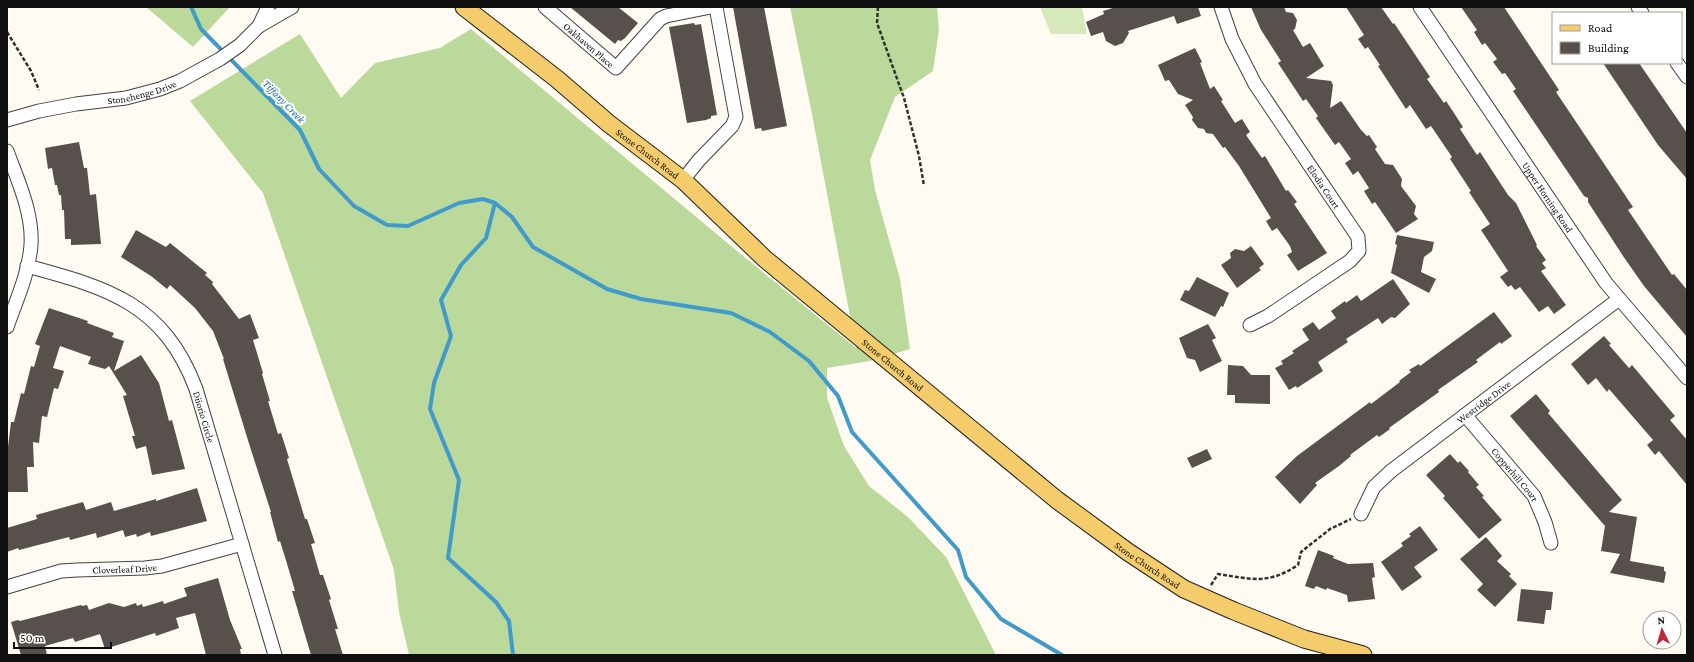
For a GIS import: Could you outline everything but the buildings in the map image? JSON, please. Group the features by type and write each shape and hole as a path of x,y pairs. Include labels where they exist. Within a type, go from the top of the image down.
{"main road":[{"name":"Stone Church Road","path":"464,7 683,180 765,259 1057,500 1128,552 1184,589 1304,639 1363,655"}],"street":[{"name":"Stonehenge Drive","path":"260,26 268,7"},
{"name":"Stonehenge Drive","path":"7,120 56,107 142,94 180,81 220,59 240,45 260,26 292,7"},
{"name":"Oakhaven Place","path":"545,7 616,68 660,19 666,16 711,7"},
{"path":"683,180 697,162 732,126 736,117 716,7"},
{"name":"Elodia Court","path":"1221,7 1232,39 1255,84 1358,237 1359,251 1350,261 1268,316 1250,325"},
{"name":"Upper Horning Road","path":"1420,7 1602,277 1687,378"},
{"path":"1678,64 1687,77"},
{"path":"7,151 24,198 29,219 31,247 28,266 7,327"},
{"name":"Diiorio Circle","path":"28,266 114,293 141,310 165,332 185,363 196,389 276,655"},
{"name":"Westridge Drive","path":"1361,514 1374,487 1391,471 1619,299"},
{"name":"Copperhill Court","path":"1465,414 1534,496 1545,522 1551,543"},
{"name":"Cloverleaf Drive","path":"7,587 61,572 162,566 242,544"}],"path":[{"path":"878,7 878,23 904,98 919,156 924,186"},
{"path":"7,32 31,71 40,90"},
{"path":"1203,597 1218,574 1258,580 1285,574 1298,565 1301,552 1330,529 1361,514"}],"green space":[{"path":"146,7 230,7 193,47"},
{"path":"790,7 937,7 939,30 933,71 895,97 870,160 875,190 900,279 910,349 870,361 827,368 827,398 844,446 869,486 908,517 946,557 996,655 409,655 399,612 394,570 263,193 190,101 300,34 341,98 375,63 440,48 471,29 737,251 856,348 812,114"},
{"path":"1040,7 1082,7 1087,34 1051,34"}],"waterway":[{"name":"Tiffany Creek","path":"191,7 201,29 300,130 319,169 354,206 387,225 408,226 459,203 483,199 495,203 512,217 533,247 607,289 641,299 731,313 770,332 809,361 838,396 852,432 958,550 966,577 1001,619 1062,655"},
{"path":"495,203 486,238 461,265 441,300 451,336 434,383 430,409 459,480 448,558 496,602 509,621 513,655"}]}
